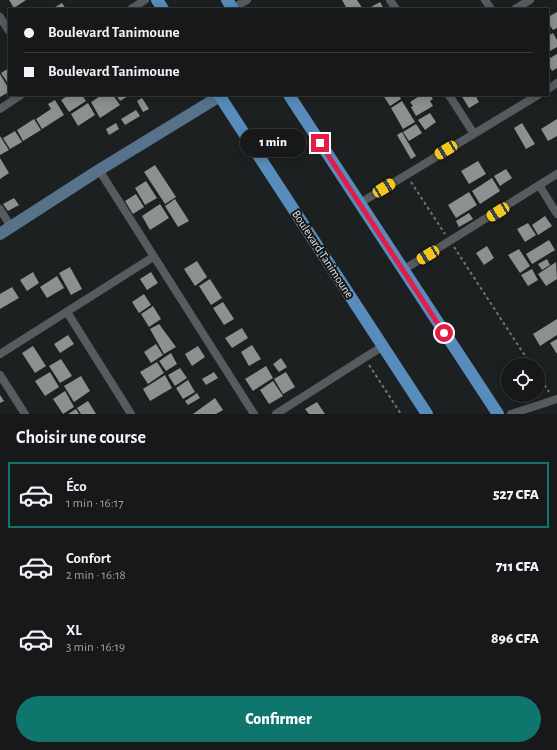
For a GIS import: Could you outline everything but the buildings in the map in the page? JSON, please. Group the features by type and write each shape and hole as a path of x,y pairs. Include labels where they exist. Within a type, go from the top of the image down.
{"main road":[{"name":"Boulevard Tanimoune","path":"220,96 427,414"},
{"path":"290,96 498,414"}],"street":[{"path":"133,8 145,0"},
{"path":"231,6 246,0"},
{"path":"517,8 530,0"},
{"path":"0,17 8,29"},
{"path":"0,109 20,96"},
{"path":"0,234 99,170 220,96"},
{"path":"450,96 474,134"},
{"path":"360,204 536,96"},
{"path":"99,170 254,414"},
{"path":"403,270 557,174"},
{"path":"539,185 557,214"},
{"path":"0,209 11,227"},
{"path":"0,354 153,257"},
{"path":"67,312 131,414"},
{"path":"276,414 365,359 383,346"},
{"path":"0,376 25,414"},
{"path":"511,414 556,400"}],"path":[{"path":"406,175 527,358"},
{"path":"365,359 400,414"},
{"path":"545,385 556,400"}],"route":[{"path":"320,143 444,333"}]}
